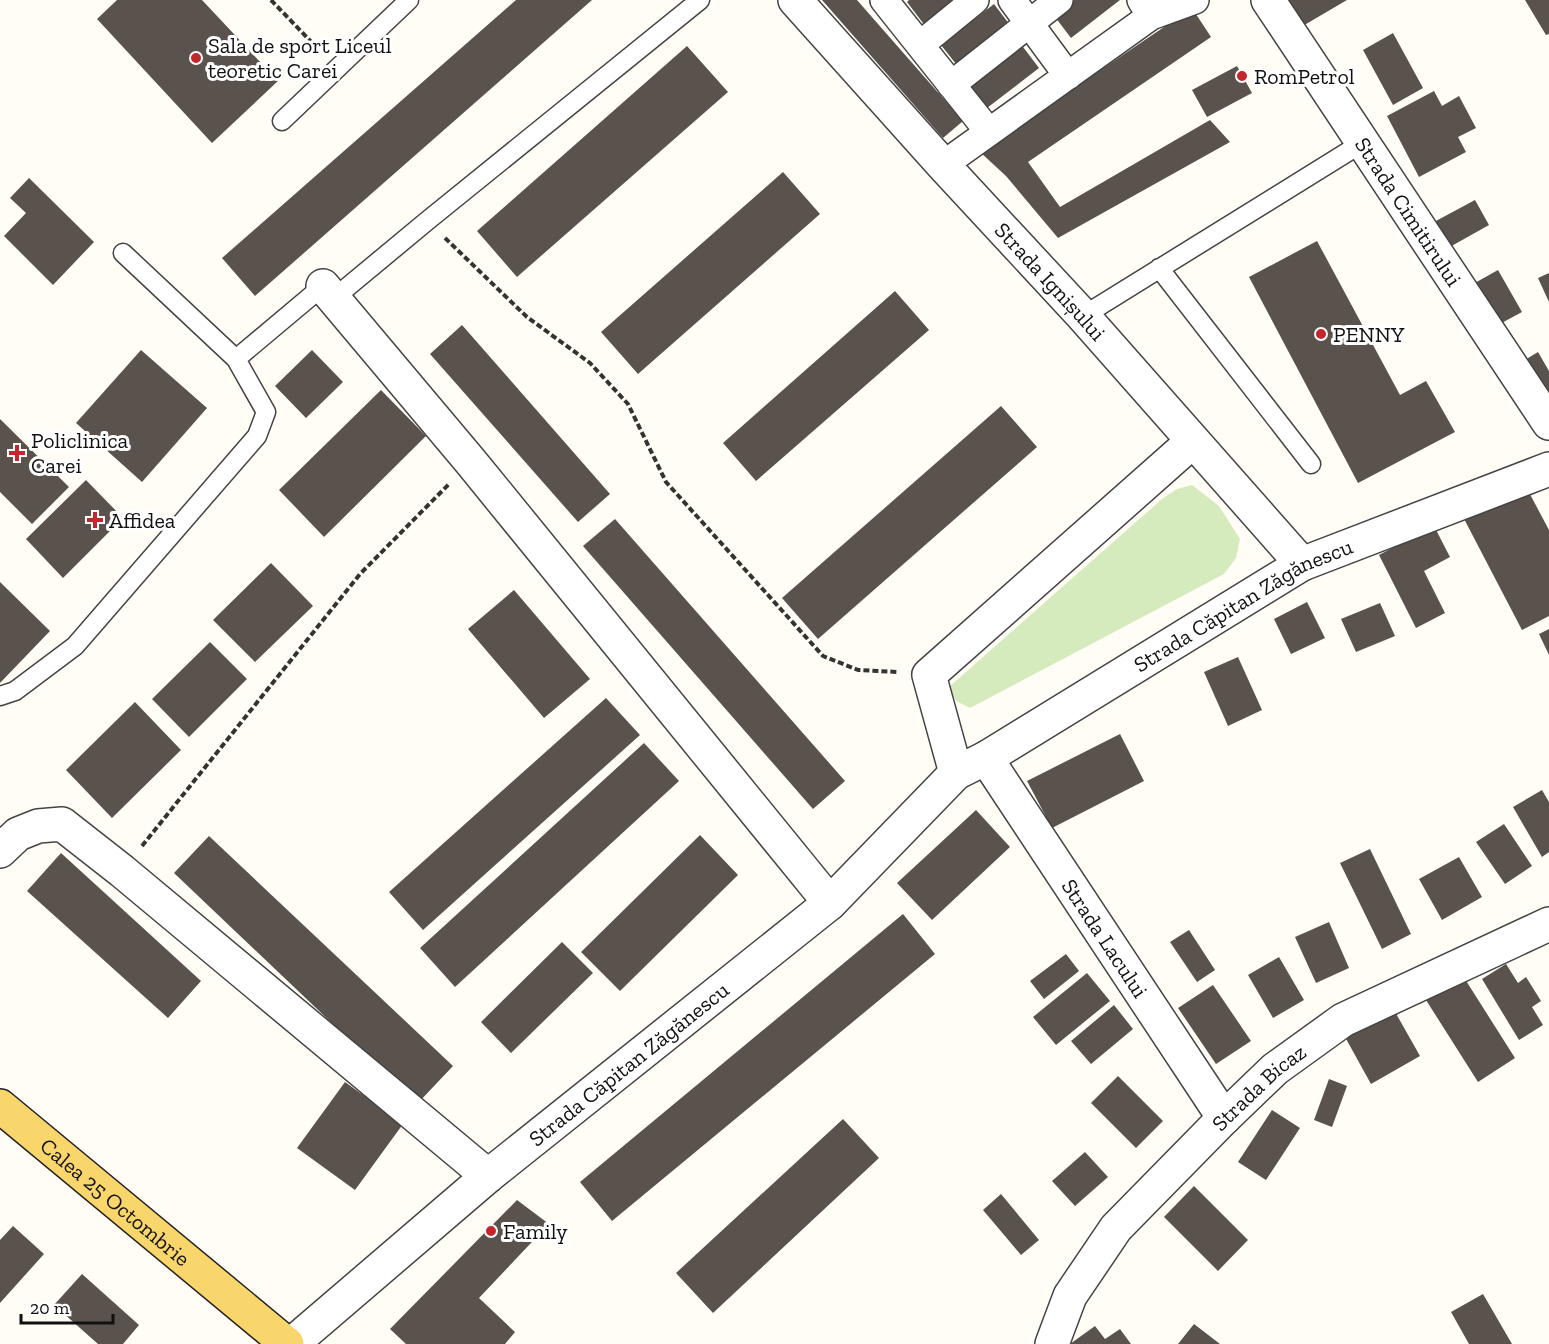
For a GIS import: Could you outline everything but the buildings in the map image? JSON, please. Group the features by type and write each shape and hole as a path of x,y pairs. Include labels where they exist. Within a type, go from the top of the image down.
{"main road":[{"name":"Calea 25 Octombrie","path":"0,1106 287,1344"}],"street":[{"name":"Strada Ignișului","path":"795,0 1083,316 1302,564"},
{"path":"920,45 975,0"},
{"path":"1012,0 1068,76"},
{"path":"951,85 1059,0"},
{"path":"943,165 1068,76 1146,8 1195,0"},
{"name":"Strada Cimitirului","path":"1268,0 1549,423"},
{"path":"889,2 989,132"},
{"path":"328,292 471,462 830,903"},
{"path":"956,773 929,675 1193,441"},
{"name":"Strada Căpitan Zăgănescu","path":"292,1344 488,1176 830,903 956,773 986,758 1302,564 1549,469"},
{"name":"Strada Lacului","path":"986,758 1224,1118"},
{"path":"0,851 18,834 38,826 62,824 488,1176"},
{"name":"Strada Bicaz","path":"1052,1344 1071,1296 1116,1228 1275,1069 1343,1020 1549,924"}],"lane":[{"path":"282,121 409,0"},
{"path":"236,359 427,221 700,0"},
{"path":"1083,316 1362,142"},
{"path":"0,696 15,691 75,646 257,436 266,411 236,359 123,253"},
{"path":"1159,268 1311,464"}],"path":[{"path":"271,0 336,68"},
{"path":"427,221 527,317 590,363 628,404 666,482 823,656 858,670 929,675"},
{"path":"122,872 360,574 471,462"}],"green space":[{"path":"1192,485 1219,506 1240,539 1236,558 1224,574 970,708 956,701 949,687 1162,499 1177,489"}],"place":[{"name":"Sala de sport Liceul teoretic Carei","path":"196,58"},
{"name":"RomPetrol","path":"1242,76"},
{"name":"PENNY","path":"1321,334"},
{"name":"Policlinica Carei","path":"17,453"},
{"name":"Affidea","path":"95,520"},
{"name":"Family","path":"491,1231"}]}
